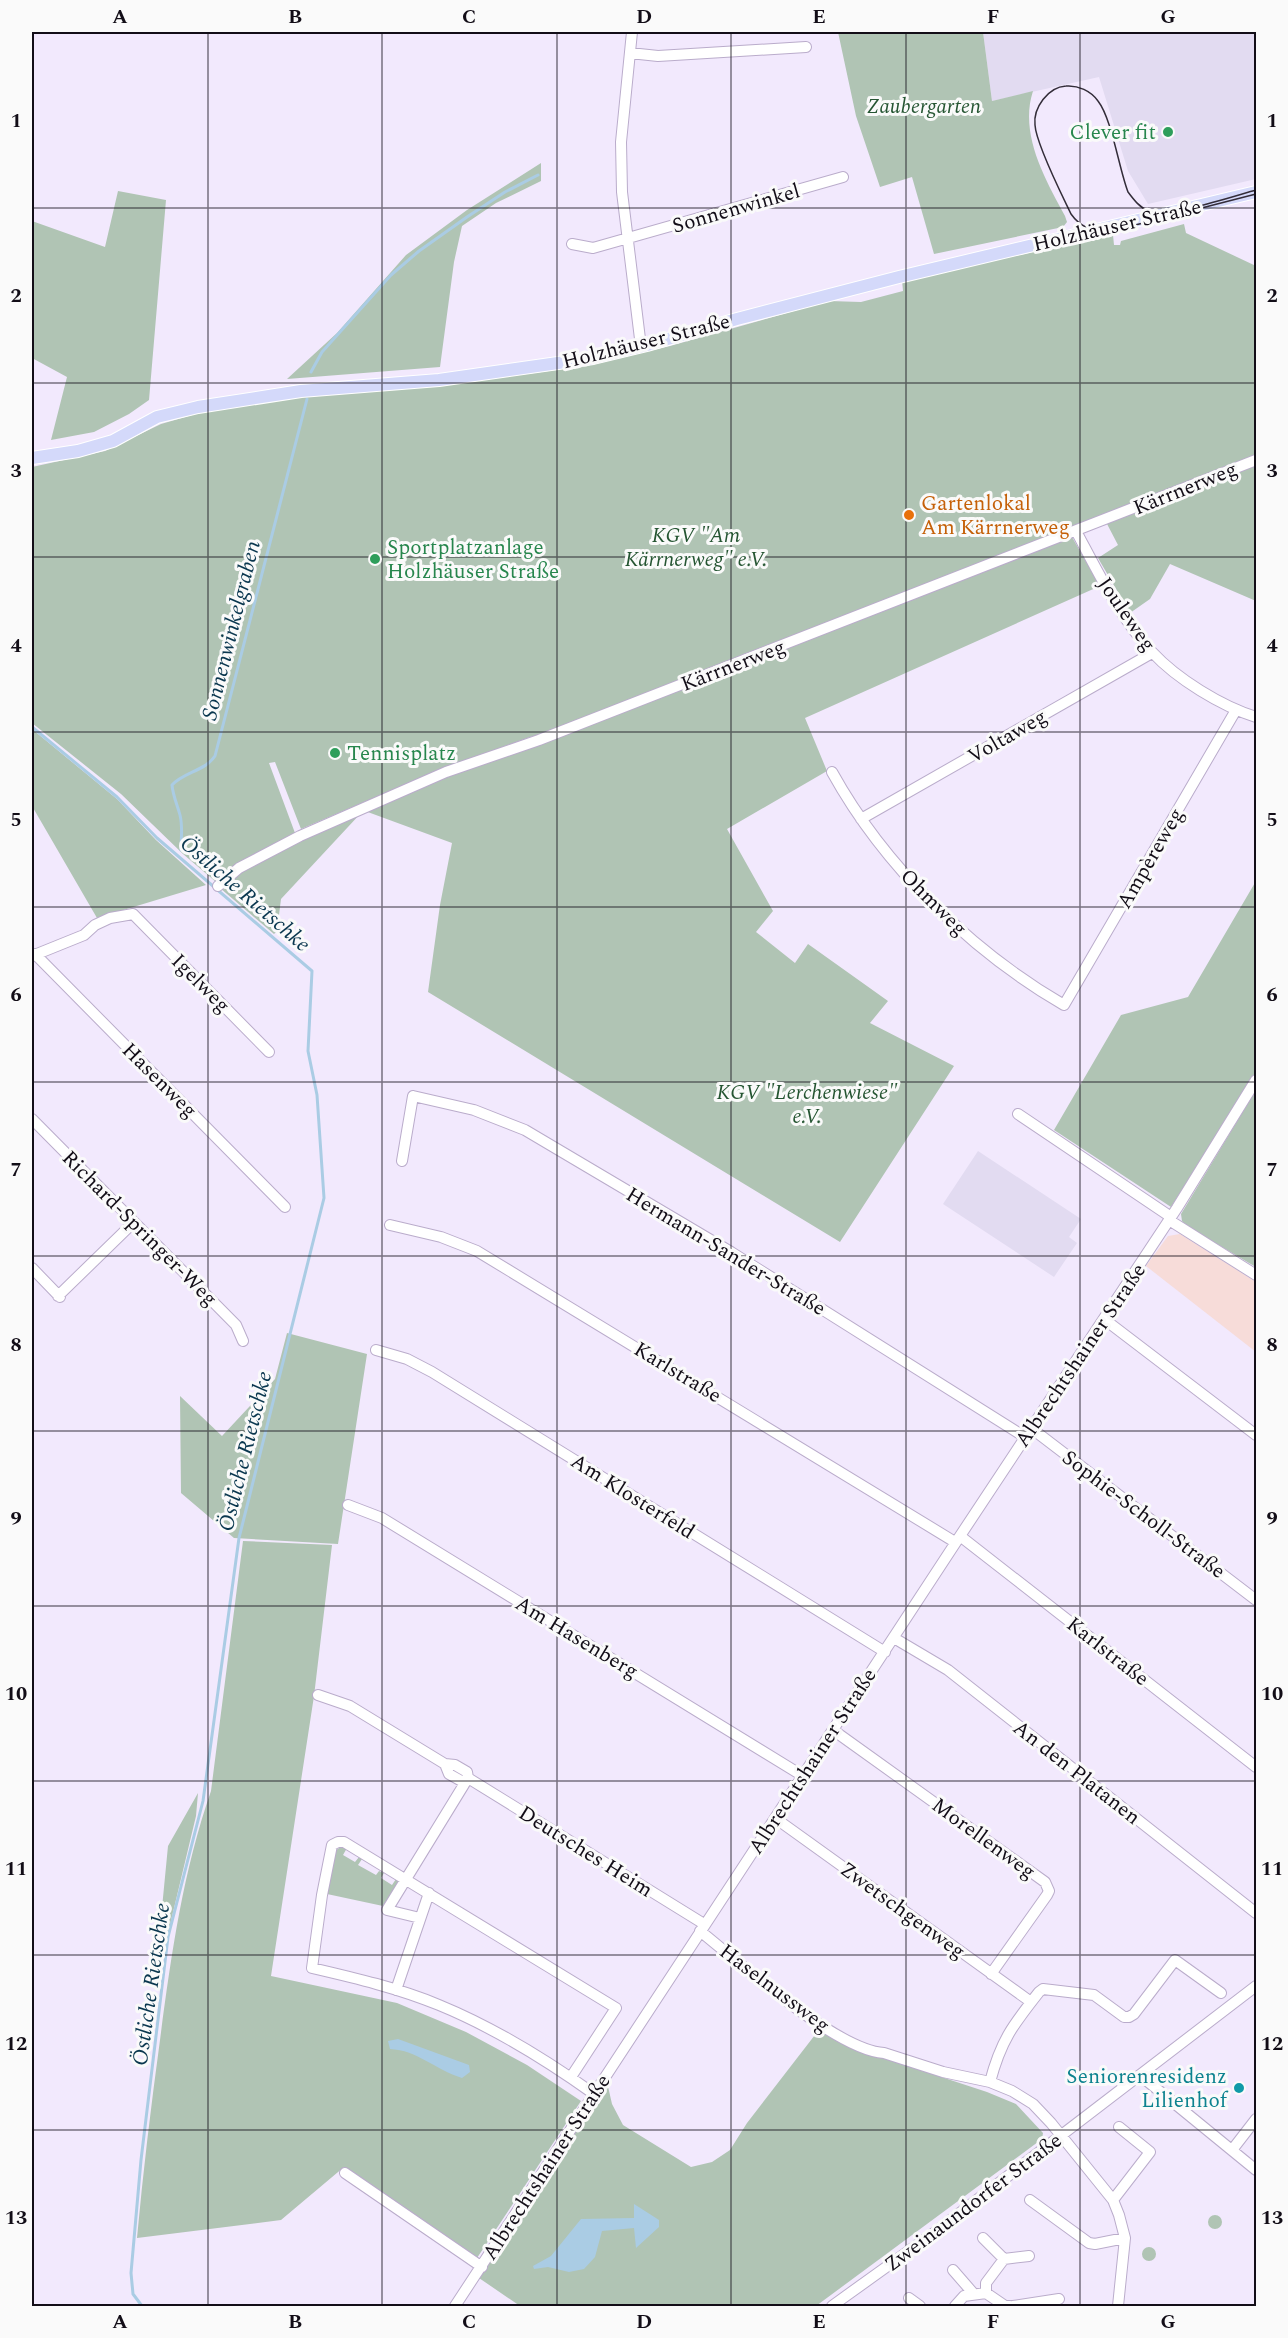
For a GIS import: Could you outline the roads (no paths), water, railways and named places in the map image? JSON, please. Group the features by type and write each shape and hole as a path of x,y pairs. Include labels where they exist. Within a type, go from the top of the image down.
{"main road":[{"name":"Holzhäuser Straße","path":"32,458 78,451 113,441 158,417 198,407 301,391 490,374 593,358 888,280 1257,192"}],"street":[{"path":"632,32 621,142 622,192 641,347"},
{"path":"630,53 658,56 806,46"},
{"name":"Sonnenwinkel","path":"572,244 593,248 628,240 843,177"},
{"name":"Kärrnerweg","path":"218,886 239,868 300,836 446,772 539,740 1257,460"},
{"name":"Jouleweg","path":"1076,531 1113,596 1152,653 1203,691 1236,710 1257,717"},
{"name":"Voltaweg","path":"861,819 1152,653"},
{"name":"Ampèreweg","path":"1064,1005 1236,710"},
{"name":"Ohmweg","path":"832,772 849,804 913,882 975,942 1035,988 1064,1005"},
{"name":"Igelweg","path":"33,955 76,939 95,925 110,918 133,914 269,1052"},
{"name":"Hasenweg","path":"33,955 285,1207"},
{"name":"Albrechtshainer Straße","path":"456,2307 957,1539 1170,1218 1257,1080"},
{"name":"Hermann-Sander-Straße","path":"402,1161 413,1096 474,1110 525,1130 1028,1432"},
{"path":"1018,1114 1257,1275"},
{"name":"Richard-Springer-Weg","path":"32,1119 236,1325 243,1341"},
{"path":"32,1268 59,1297 134,1222"},
{"name":"Karlstraße","path":"390,1225 441,1237 477,1251 957,1539 1257,1767"},
{"path":"1104,1319 1257,1435"},
{"name":"Am Klosterfeld","path":"376,1350 407,1359 432,1371 885,1652"},
{"name":"Sophie-Scholl-Straße","path":"1028,1432 1257,1600"},
{"name":"Am Hasenberg","path":"348,1505 382,1518 803,1776"},
{"name":"An den Platanen","path":"894,1638 948,1670 1257,1913"},
{"name":"Deutsches Heim","path":"318,1695 350,1706 445,1764 455,1765 467,1773 467,1781 702,1928"},
{"name":"Morellenweg","path":"833,1730 1045,1882 1047,1895 991,1974"},
{"path":"420,1918 387,1910 467,1781"},
{"name":"Zwetschgenweg","path":"775,1818 1031,2002"},
{"path":"571,2077 616,2008 344,1842 332,1845 322,1895 312,1968 396,1990 438,2004 518,2044 594,2094"},
{"path":"396,1990 429,1893"},
{"name":"Haselnussweg","path":"702,1928 811,2019 842,2037 870,2050 943,2072 990,2082 1027,2100 1062,2136 1113,2200 1125,2238"},
{"path":"990,2082 1004,2039 1031,2002 1044,1989 1098,1997 1124,2016 1129,2017 1134,2014 1175,1960 1221,1993"},
{"name":"Zweinaundorfer Straße","path":"832,2307 1062,2136 1257,1986"},
{"path":"1141,2076 1257,2170"},
{"path":"1232,2150 1257,2119"},
{"path":"1113,2200 1150,2152 1119,2127"},
{"path":"345,2173 482,2266"},
{"path":"1030,2200 1089,2243 1095,2244 1125,2238 1118,2307"},
{"path":"983,2238 1004,2259"},
{"path":"986,2293 986,2283 1004,2259 1029,2256"},
{"path":"953,2270 972,2293"},
{"path":"955,2307 962,2297 972,2293 986,2293 1005,2306 1012,2307 1059,2299"},
{"path":"909,2298 920,2307"}],"water":[{"path":"398,2039 469,2065 470,2072 462,2078 409,2053 390,2049 388,2041"},
{"path":"634,2204 659,2220 659,2227 636,2248 634,2228 602,2231 595,2257 584,2269 569,2272 548,2267 534,2269 533,2266 551,2256 581,2219 634,2218"}],"waterway":[{"name":"Sonnenwinkelgraben","path":"311,372 322,352 391,275 419,251 467,217 505,192 538,175"},
{"name":"Sonnenwinkelgraben","path":"181,850 181,819 172,785 182,777 206,765 215,756 307,399"},
{"name":"Östliche Rietschke","path":"32,727 117,797 157,838 312,971 308,1051 317,1095 324,1198 239,1538 203,1801 168,1937 141,2160 131,2273 133,2294 142,2306"}],"tram line":[{"path":"1256,190 1171,212 1146,210 1128,192 1103,109 1092,94 1075,87 1059,87 1048,94 1036,112 1036,133 1050,169 1071,214 1079,223 1089,228 1112,231 1256,194"}],"place":[{"name":"Clever fit","path":"1168,132"},
{"name":"Gartenlokal Am Kärrnerweg","path":"909,515"},
{"name":"Sportplatzanlage Holzhäuser Straße","path":"375,559"},
{"name":"Tennisplatz","path":"335,753"},
{"name":"Seniorenresidenz Lilienhof","path":"1239,2088"}],"park label":[{"name":"Zaubergarten","path":"924,106"},
{"name":"KGV \"Am Kärrnerweg\" e.V.","path":"696,547"},
{"name":"KGV \"Lerchenwiese\" e.V.","path":"807,1104"}]}
